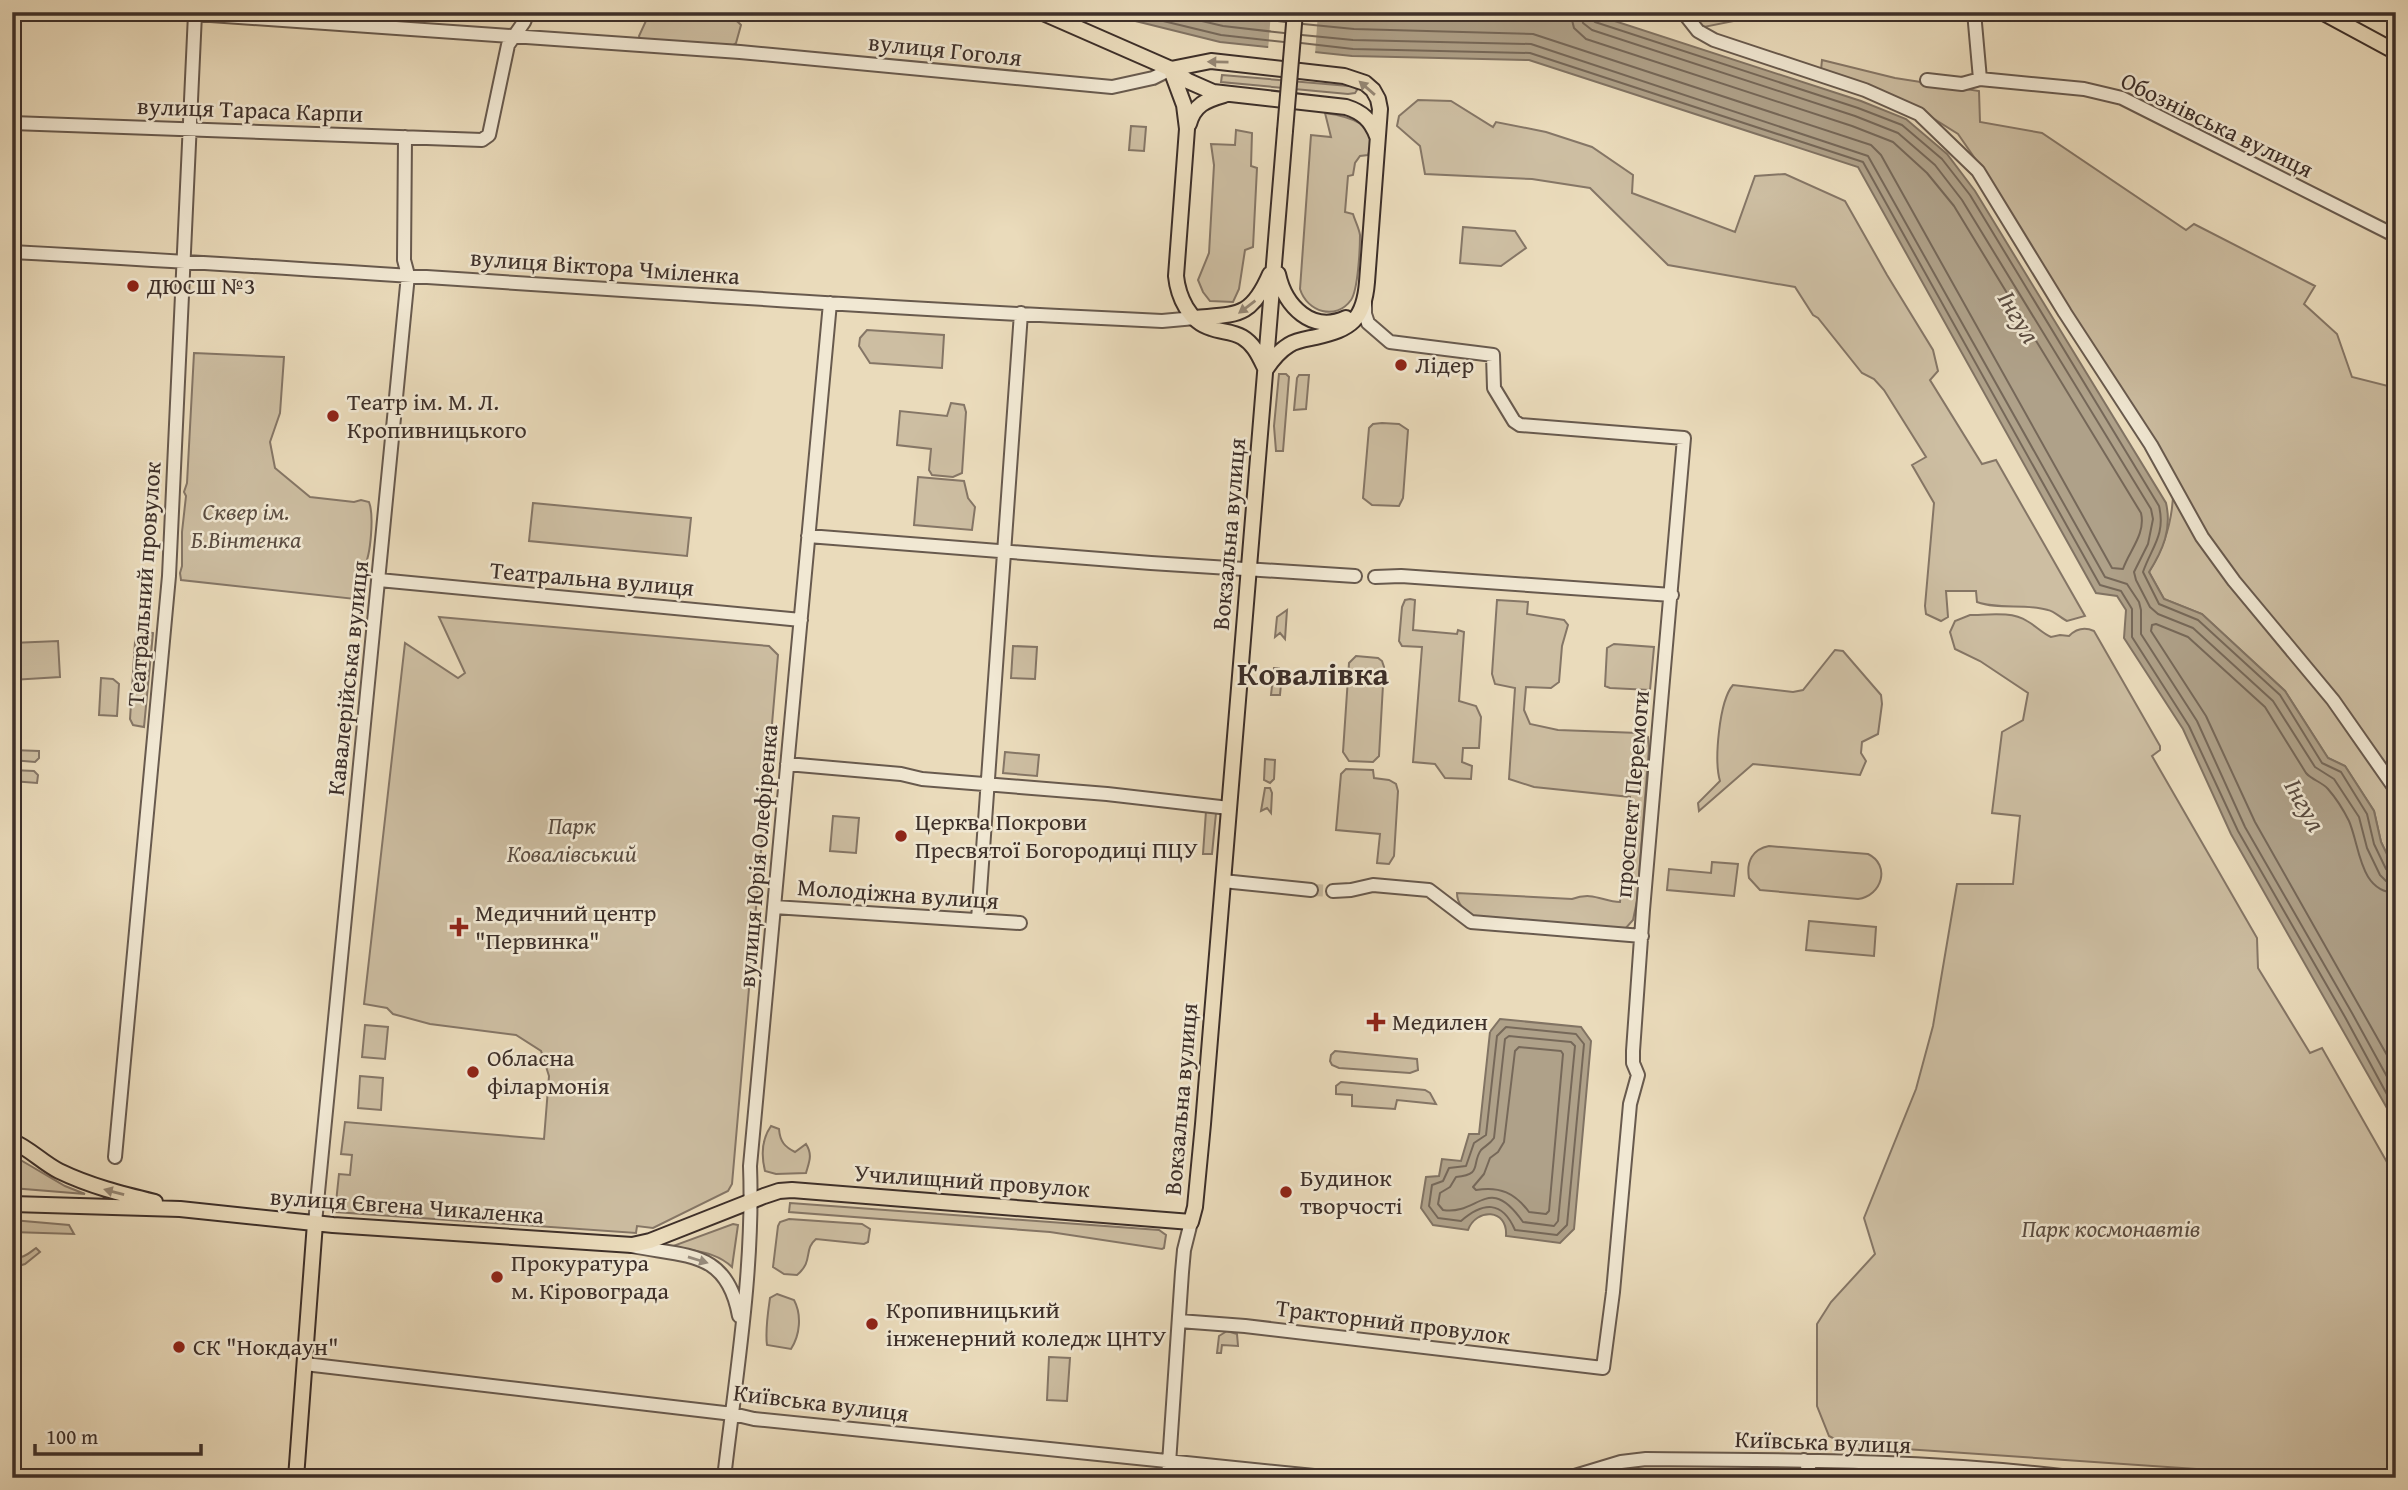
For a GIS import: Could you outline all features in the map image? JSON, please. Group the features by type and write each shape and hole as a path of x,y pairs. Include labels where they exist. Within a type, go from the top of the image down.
{"main road":[{"path":"1041,12 1171,69 1201,88 1226,95 1346,107 1368,118 1378,140"},
{"name":"Вокзальна вулиця","path":"1191,1222 1195,1207 1203,1124 1295,12"},
{"path":"2322,12 2396,52"},
{"path":"1211,61 1344,76 1365,83 1378,99 1378,140 1365,301 1355,321 1329,334 1290,345 1277,354 1266,369 1257,351 1245,338 1210,328 1195,318 1183,304 1177,288 1187,129 1184,105 1171,69 1211,61"},
{"path":"1187,129 1194,111 1199,106 1206,100 1226,95"},
{"path":"1276,261 1287,298 1300,314 1309,319 1330,323 1340,321 1350,316 1365,301"},
{"path":"1195,318 1227,317 1249,307 1261,293 1276,261"},
{"name":"вулиця Євгена Чикаленка","path":"12,1139 59,1171 102,1188 180,1209"},
{"name":"Училищний провулок","path":"751,1201 779,1191 792,1190 1191,1222"},
{"name":"вулиця Євгена Чикаленка","path":"13,1204 180,1209 315,1223 632,1245 650,1241 751,1201"},
{"path":"296,1478 315,1223"}],"street":[{"name":"вулиця Гоголя","path":"169,12 830,60 1112,87 1153,78 1171,69"},
{"path":"513,36 528,12"},
{"path":"1683,12 1698,31 1714,40 1865,90 1919,114 1978,171 2151,445 2202,537 2234,581 2333,700 2396,790"},
{"path":"1974,12 1980,79"},
{"name":"Театральний провулок","path":"115,1157 169,576 195,14"},
{"name":"вулиця Тараса Карпи","path":"12,123 486,139 508,45 513,36"},
{"name":"Обознівська вулиця","path":"1927,80 1962,83 1980,79 2084,89 2122,98 2396,236"},
{"name":"Кавалерійська вулиця","path":"315,1223 408,275 404,260 405,137"},
{"name":"вулиця Віктора Чміленка","path":"12,252 830,303 1162,321 1195,318"},
{"name":"проспект Перемоги","path":"1365,301 1368,323 1390,342 1493,355 1494,388 1514,421 1520,425 1684,438 1633,1051 1633,1063 1638,1075 1630,1104 1613,1292 1603,1368"},
{"name":"вулиця Юрія Олефіренка","path":"724,1478 741,1332 751,1201 750,1166 830,303"},
{"path":"978,920 1021,313"},
{"path":"808,536 1355,576"},
{"path":"1375,577 1401,576 1672,595"},
{"name":"Театральна вулиця","path":"379,580 801,620"},
{"path":"787,764 1229,808"},
{"path":"1223,881 1256,882 1311,890"},
{"path":"1333,891 1373,885 1429,890 1471,922 1642,936"},
{"name":"Молодіжна вулиця","path":"774,907 1020,923"},
{"name":"Вокзальна вулиця","path":"1168,1478 1184,1250 1191,1222"},
{"name":"вулиця Євгена Чикаленка","path":"632,1245 709,1262 721,1272 733,1289 741,1332"},
{"name":"Тракторний провулок","path":"1179,1321 1245,1326 1603,1368"},
{"name":"Київська вулиця","path":"304,1364 733,1414 754,1419 1334,1478"},
{"name":"Київська вулиця","path":"1568,1478 1582,1476 1621,1462 1646,1459 1804,1460 1982,1468 2079,1478"},
{"path":"1804,1460 1814,1478"}],"green space":[{"path":"650,12 711,12 733,19 741,25 733,45 641,42 639,36"},
{"path":"1687,12 1735,12 1734,21 1699,28"},
{"path":"1822,60 1895,78 1979,91 1980,122 2042,133 2186,230 2194,224 2315,286 2304,304 2337,334 2352,377 2396,388 2396,873 2381,842 2374,811 2345,766 2328,758 2285,691 2202,614 2164,599 2149,572 2161,550 2169,526 2173,477 1994,186 1958,134 1918,109 1821,70"},
{"path":"1222,75 1355,86 1357,90 1348,94 1221,82"},
{"path":"1418,100 1451,101 1493,127 1496,122 1546,132 1592,147 1633,175 1632,193 1735,232 1755,176 1785,174 1845,201 1933,350 1938,371 1930,380 1982,464 1996,460 2085,616 2067,621 2053,612 2039,608 1985,604 1977,602 1976,591 1946,591 1948,617 1941,621 1926,614 1934,503 1912,465 1926,457 1884,390 1874,379 1862,373 1813,315 1795,287 1668,265 1590,188 1532,179 1425,174 1420,146 1397,126 1399,116"},
{"path":"1325,113 1343,116 1360,124 1370,136 1371,144 1368,155 1360,156 1355,163 1353,175 1348,176 1345,212 1353,214 1360,235 1355,288 1351,300 1345,306 1330,312 1315,308 1300,289 1311,135 1331,137"},
{"path":"1131,126 1146,127 1144,151 1129,150"},
{"path":"1236,130 1252,133 1251,166 1257,168 1253,247 1245,250 1239,289 1233,302 1210,301 1198,280 1209,253 1214,165 1211,144 1235,145"},
{"path":"1463,227 1515,231 1526,248 1501,266 1460,263"},
{"path":"867,330 944,335 942,368 870,363 859,346 860,338"},
{"name":"Сквер ім. Б.Вінтенка","path":"194,353 284,357 280,413 270,442 275,468 310,497 369,502 370,545 364,567 358,568 355,599 181,580"},
{"path":"1279,374 1289,377 1283,451 1276,451 1274,426"},
{"path":"1299,375 1309,375 1306,409 1294,410 1297,378"},
{"path":"951,403 964,405 966,412 962,473 953,477 932,475 929,470 931,449 897,445 900,411 947,416"},
{"path":"1373,424 1399,424 1408,430 1403,498 1399,506 1372,505 1363,498 1369,428"},
{"path":"918,477 964,481 968,498 975,507 972,530 914,525"},
{"path":"533,503 691,518 687,556 529,541"},
{"path":"1405,600 1415,600 1413,630 1457,634 1458,630 1464,632 1459,701 1476,706 1481,717 1479,748 1463,748 1462,762 1472,766 1471,779 1445,778 1435,764 1413,762 1422,647 1402,646 1399,641 1402,607"},
{"path":"1497,600 1528,602 1527,614 1564,620 1568,625 1562,646 1559,682 1551,688 1526,687 1524,710 1530,724 1558,730 1639,733 1648,737 1637,901 1633,920 1625,929 1473,916 1458,900 1457,893 1572,899 1592,896 1620,902 1630,797 1534,787 1509,779 1515,688 1495,684 1492,674"},
{"path":"1287,610 1285,639 1280,633 1275,637 1277,617"},
{"name":"Парк космонавтів","path":"1970,615 2014,616 2051,637 2069,636 2081,629 2094,631 2160,746 2160,750 2152,756 2257,938 2258,968 2310,1053 2322,1048 2396,1178 2396,1467 2383,1472 2300,1476 1846,1445 1829,1436 1817,1406 1817,1324 1831,1302 1875,1254 1864,1218 1916,1089 1933,1026 1957,884 2013,884 2020,816 1992,813 2002,732 2023,720 2028,693 1980,661 1955,649 1950,632 1955,621"},
{"name":"Парк Ковалівський","path":"439,617 769,646 778,655 732,1184 728,1191 653,1228 637,1226 636,1233 335,1212 339,1174 350,1175 352,1155 341,1154 345,1122 544,1139 549,1076 541,1051 516,1035 430,1024 393,1014 387,1008 364,1004 405,643 458,678 465,673"},
{"path":"146,632 153,633 144,727 133,725 130,719 135,642 136,638"},
{"path":"58,641 60,677 12,680 12,643"},
{"path":"1614,644 1654,647 1650,690 1605,686 1607,648"},
{"path":"1013,646 1037,647 1035,679 1011,678"},
{"path":"1835,650 1843,651 1881,695 1878,734 1862,742 1861,753 1866,761 1860,775 1753,764 1699,811 1698,803 1720,781 1718,760 1721,717 1733,685 1793,692 1803,690"},
{"path":"1356,656 1378,658 1384,667 1379,756 1373,762 1349,761 1343,752 1349,663"},
{"path":"1274,668 1279,668 1282,673 1280,695 1271,695"},
{"path":"101,678 113,679 119,684 117,716 99,715"},
{"path":"12,750 39,751 39,758 35,762 12,760"},
{"path":"1005,752 1039,755 1037,776 1003,773"},
{"path":"1265,759 1275,760 1274,779 1270,783 1264,780"},
{"path":"1346,769 1373,770 1374,778 1396,784 1398,791 1394,856 1389,864 1377,863 1380,834 1336,830 1341,774"},
{"path":"12,770 34,771 38,775 37,783 12,781"},
{"path":"1265,788 1270,788 1272,793 1271,813 1267,808 1261,811"},
{"path":"1206,811 1216,813 1212,854 1203,854"},
{"path":"833,816 859,818 856,853 830,851"},
{"path":"1769,846 1868,854 1880,865 1881,880 1873,892 1858,899 1760,890 1749,878 1750,861 1755,853"},
{"path":"1712,862 1738,864 1734,896 1667,890 1669,869 1711,873"},
{"path":"1809,921 1876,927 1874,956 1806,950"},
{"path":"365,1025 388,1027 385,1059 362,1057"},
{"path":"1335,1051 1417,1059 1418,1070 1410,1073 1339,1068 1330,1061"},
{"path":"360,1076 383,1078 381,1110 358,1108"},
{"path":"1341,1082 1425,1090 1436,1104 1397,1100 1395,1109 1352,1106 1352,1095 1336,1094 1336,1086"},
{"path":"771,1126 779,1129 784,1144 795,1152 806,1144 810,1155 806,1173 776,1174 765,1171 763,1147"},
{"path":"12,1155 65,1186 85,1194 12,1188"},
{"path":"790,1203 1159,1230 1166,1235 1162,1249 1050,1232 789,1212"},
{"path":"789,1219 862,1224 870,1229 868,1242 864,1244 816,1239 810,1247 802,1270 797,1275 784,1274 773,1267 778,1226 780,1222"},
{"path":"12,1220 69,1225 74,1234 12,1232"},
{"path":"733,1224 738,1225 732,1267 712,1255 673,1246"},
{"path":"36,1248 40,1252 25,1264 12,1268 12,1256 22,1257"},
{"path":"777,1294 794,1300 798,1312 798,1331 791,1349 767,1345 770,1298"},
{"path":"1227,1331 1237,1334 1238,1346 1222,1345 1221,1353 1217,1353 1219,1336"},
{"path":"12,1344 19,1344 15,1411 12,1411"},
{"path":"1049,1357 1070,1358 1067,1401 1047,1400"}],"water":[{"name":"Інгул","path":"1099,12 1587,12 1861,101 1906,119 1947,154 1975,191 2166,503 2168,522 2165,539 2149,572 2164,599 2202,614 2285,691 2328,758 2345,766 2374,811 2381,842 2396,873 2396,1124 2231,834 2183,729 2124,638 2126,610 2117,596 2096,593 1858,167 1529,60 1352,56 1220,42"},
{"path":"1500,1019 1581,1027 1591,1041 1574,1229 1560,1243 1506,1236 1502,1220 1491,1214 1478,1218 1468,1230 1433,1225 1421,1208 1426,1177 1439,1176 1442,1159 1461,1161 1469,1134 1479,1134 1490,1032"}],"pier":[{"path":"1271,12 1318,12 1315,55 1268,50"}],"tunnel":[{"path":"1311,890 1333,891"}],"place":[{"name":"ДЮСШ №3","path":"133,286"},
{"name":"Лідер","path":"1401,365"},
{"name":"Театр ім. М. Л. Кропивницького","path":"333,416"},
{"name":"Церква Покрови Пресвятої Богородиці ПЦУ","path":"901,836"},
{"name":"Медичний центр \"Первинка\"","path":"459,927"},
{"name":"Медилен","path":"1376,1022"},
{"name":"Обласна філармонія","path":"473,1072"},
{"name":"Будинок творчості","path":"1286,1192"},
{"name":"Прокуратура м. Кіровограда","path":"497,1277"},
{"name":"Кропивницький інженерний коледж ЦНТУ","path":"872,1324"},
{"name":"СК \"Нокдаун\"","path":"179,1347"}],"district":[{"name":"Ковалівка","path":"1313,674"}]}
